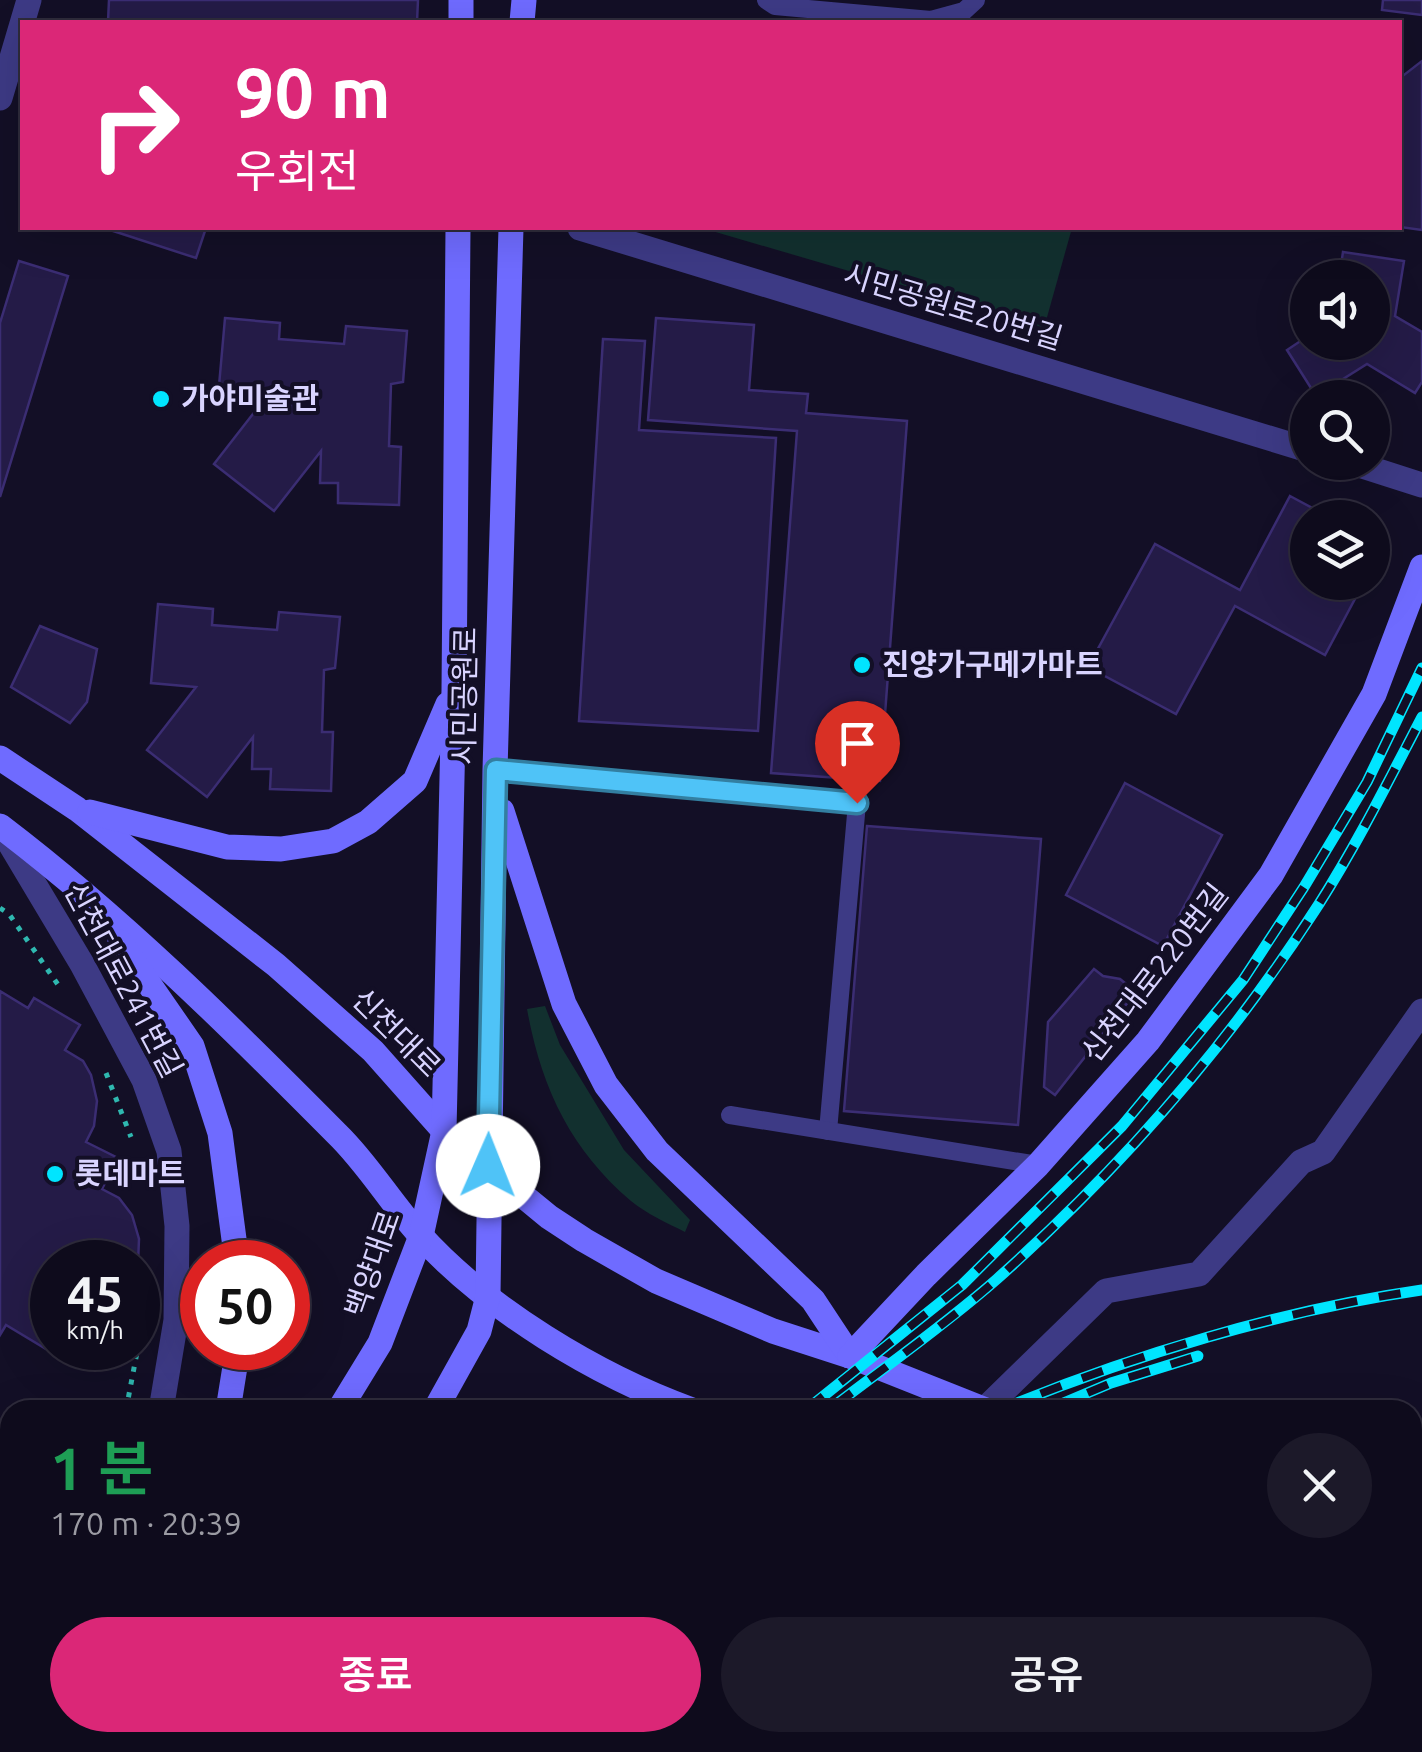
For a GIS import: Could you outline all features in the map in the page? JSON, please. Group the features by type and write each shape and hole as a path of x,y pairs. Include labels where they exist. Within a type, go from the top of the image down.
{"main road":[{"name":"시민공원로","path":"444,1130 454,690 458,230"},
{"name":"시민공원로","path":"488,1166 511,230"},
{"name":"신천대로220번길","path":"850,1356 1038,1165 1148,1041 1270,875 1374,694 1422,568"},
{"path":"77,809 227,847 281,849 333,841 368,822 415,782 454,690"},
{"name":"신천대로","path":"0,758 77,809 276,964 373,1051 444,1130 549,1217 656,1280 773,1330 961,1400"},
{"path":"496,780 534,918 564,1004 606,1085 657,1150 813,1300 850,1356"},
{"path":"0,826 78,886 265,1061 342,1139 421,1236 488,1296 606,1374 668,1400"},
{"path":"78,886 154,987 192,1046 220,1133 234,1240"},
{"name":"백양대로","path":"344,1400 380,1343 421,1236 444,1130"},
{"path":"440,1400 479,1330 488,1296 488,1166"},
{"path":"230,1400 234,1370"}],"street":[{"path":"0,98 20,28"},
{"name":"시민공원로20번길","path":"587,230 1290,445"},
{"path":"1390,474 1422,484"},
{"name":"신천대로241번길","path":"0,826 82,964 144,1080 169,1152 177,1226 176,1320 163,1400"},
{"path":"996,1400 1106,1291 1199,1274 1301,1162 1323,1152 1412,1046 1422,1011"}],"lane":[{"path":"766,0 776,6 931,20 964,12 976,0"},
{"path":"496,780 857,803 828,1131"},
{"path":"730,1115 1038,1165"}],"path":[{"path":"0,908 9,914 66,996"},
{"path":"102,1064 138,1152"},
{"path":"128,1400 134,1370"}],"green space":[{"path":"709,230 1071,230 1044,328"},
{"path":"545,1006 560,1045 624,1150 690,1220 685,1232 631,1201 575,1138 550,1090 533,1038 527,1009"}],"building":[{"path":"109,0 418,0 417,20 108,20"},
{"path":"1383,0 1422,0 1422,15 1382,10"},
{"path":"1422,61 1422,230 1402,227 1402,76"},
{"path":"110,230 205,230 196,258"},
{"path":"1343,252 1404,261 1395,316 1422,332 1422,382 1415,393 1367,364 1342,380 1306,380 1293,360 1390,360 1390,260 1342,260"},
{"path":"19,261 68,276 0,497 0,323"},
{"path":"225,318 280,323 279,339 344,344 346,326 407,331 403,382 391,384 389,446 401,447 399,505 338,503 338,483 320,483 321,451 274,511 214,464 263,401 218,397"},
{"path":"656,318 754,325 749,390 808,394 806,413 907,421 880,781 771,773 797,431 648,420"},
{"path":"603,339 645,341 639,430 776,438 758,731 579,721"},
{"path":"1290,496 1297,500 1290,500 1290,600 1354,600 1325,655 1235,606 1176,714 1088,667 1155,544 1240,590"},
{"path":"158,604 213,609 212,625 277,630 279,612 340,617 335,668 324,670 322,732 333,732 331,791 270,789 271,769 252,769 253,737 207,797 147,750 196,687 151,683"},
{"path":"40,626 97,649 87,702 70,723 11,687"},
{"path":"1125,783 1222,835 1163,946 1066,895"},
{"path":"867,826 1041,839 1018,1125 844,1111"},
{"path":"1094,969 1103,976 1120,979 1136,992 1055,1095 1044,1087 1048,1022"},
{"name":"롯데마트","path":"0,991 28,1008 34,998 80,1025 65,1050 83,1061 97,1101 94,1126 86,1142 118,1158 102,1189 119,1198 132,1215 139,1239 30,1240 30,1339 6,1325 0,1335"}],"railway":[{"path":"818,1400 962,1285 1122,1126 1243,980 1367,782 1422,668"},
{"path":"842,1400 997,1279 1087,1194 1171,1102 1248,1006 1319,904 1422,717"},
{"path":"1026,1400 1207,1337 1315,1310 1422,1290"},
{"path":"1071,1400 1198,1356"}],"place":[{"name":"가야미술관","path":"161,399"},
{"name":"진양가구메가마트","path":"862,665"},
{"name":"롯데마트","path":"55,1174"}],"route":[{"path":"488,1166 496,770 857,803"}]}
